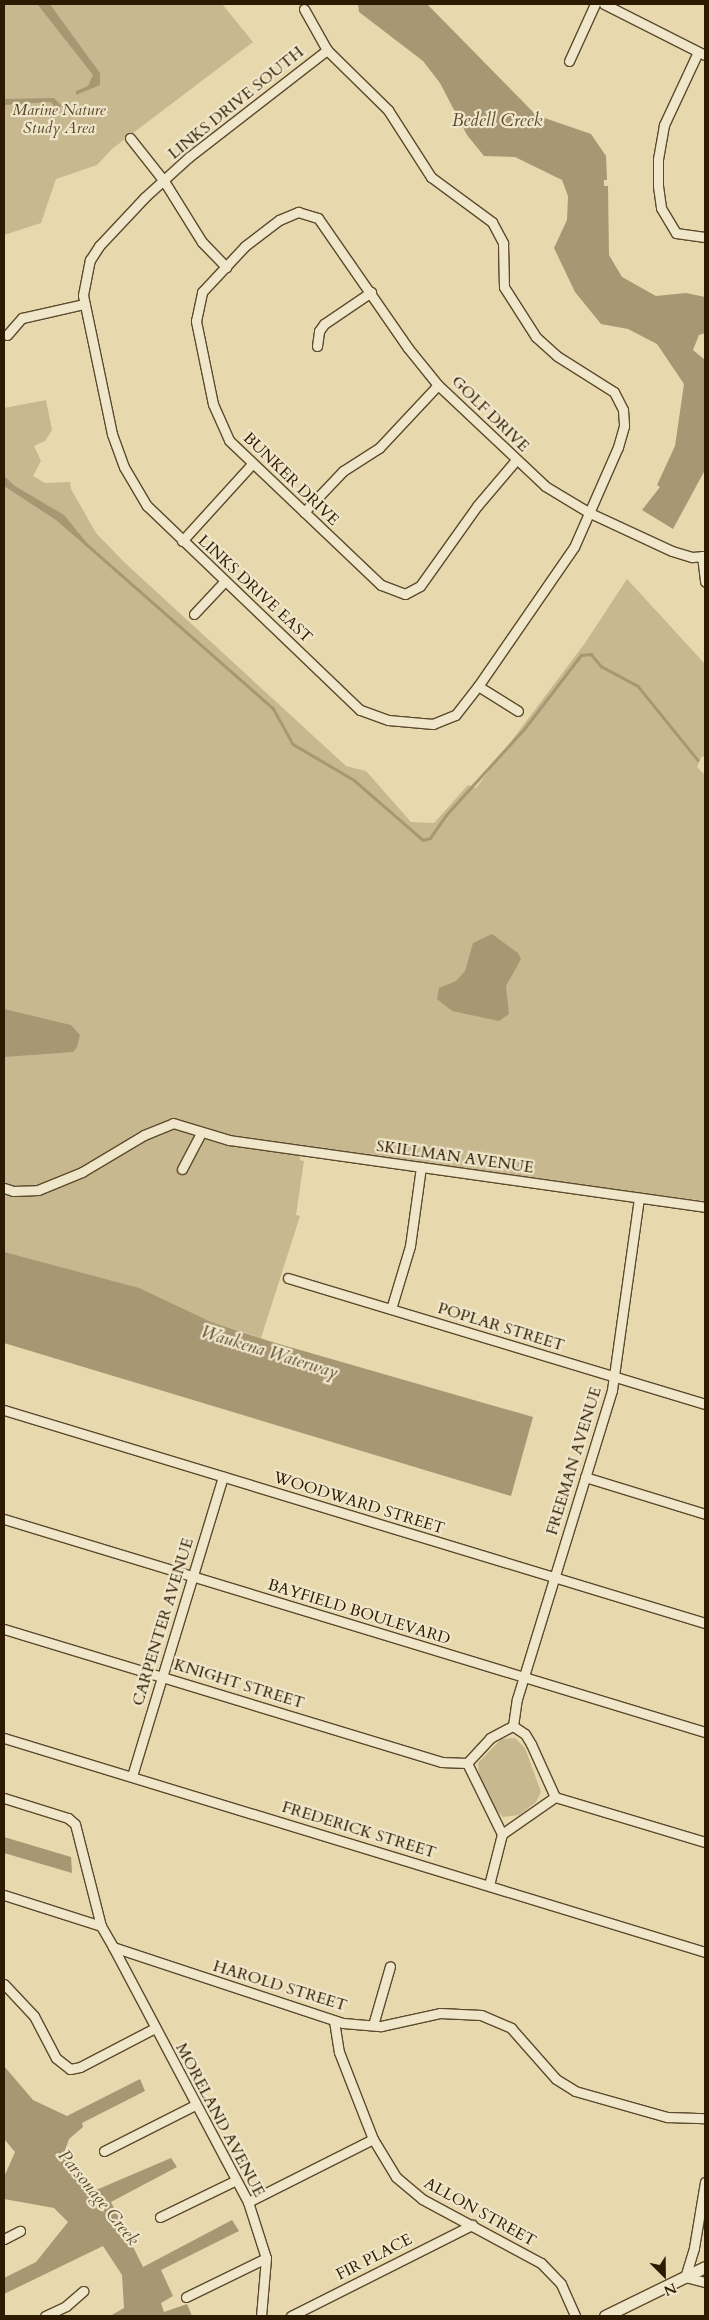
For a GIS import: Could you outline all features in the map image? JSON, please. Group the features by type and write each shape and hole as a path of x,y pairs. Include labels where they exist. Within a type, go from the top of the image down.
{"main road":[{"path":"605,2316 705,2267"}],"street":[{"path":"569,61 596,4"},
{"path":"604,4 702,54 664,125 658,159 658,186 661,208 676,233 705,236"},
{"name":"LINKS DRIVE EAST","path":"164,181 99,246 85,274 84,304 112,434 124,467 147,506 360,710 388,720 434,724 455,715 478,686 574,547 590,513 624,426 618,398 607,386 556,356 536,337 504,287 503,243 492,222 431,177 388,110 327,50 304,9"},
{"name":"LINKS DRIVE SOUTH","path":"164,181 190,157 327,50"},
{"path":"130,138 164,181 194,231 226,267"},
{"name":"BUNKER DRIVE","path":"314,217 298,212 279,220 245,246 202,292 196,320 217,417 229,440 381,585 396,593 410,593 425,581 477,506 516,460"},
{"name":"GOLF DRIVE","path":"314,217 325,224 371,292 438,384 516,460 559,497 590,513 678,553 703,556"},
{"path":"317,346 321,326 371,292"},
{"path":"7,335 22,318 84,304"},
{"path":"304,512 343,470 379,448 438,384"},
{"path":"182,541 252,464"},
{"path":"703,556 705,582"},
{"path":"194,614 224,581"},
{"path":"478,686 518,711"},
{"name":"SKILLMAN AVENUE","path":"4,1188 13,1192 38,1190 82,1172 164,1126 173,1123 201,1133 230,1140 705,1207"},
{"path":"182,1169 201,1133"},
{"path":"391,1309 410,1246 421,1167"},
{"name":"FREEMAN AVENUE","path":"513,1726 524,1678 612,1390 639,1198"},
{"name":"POPLAR STREET","path":"288,1278 705,1404"},
{"name":"WOODWARD STREET","path":"4,1410 705,1623"},
{"name":"CARPENTER AVENUE","path":"132,1776 223,1477"},
{"path":"586,1477 705,1514"},
{"name":"BAYFIELD BOULEVARD","path":"4,1519 705,1732"},
{"name":"KNIGHT STREET","path":"4,1629 441,1762 467,1764"},
{"path":"502,1834 467,1764 490,1738 513,1726 525,1734 531,1744 555,1797 705,1842"},
{"name":"FREDERICK STREET","path":"4,1738 705,1952"},
{"path":"489,1885 502,1834 555,1797"},
{"path":"4,1798 73,1821 101,1926 113,1947"},
{"path":"4,1895 101,1926"},
{"name":"HAROLD STREET","path":"113,1947 334,2021 373,2025 399,2023 440,2012 481,2015 511,2028 556,2078 575,2091 667,2117 705,2118"},
{"name":"MORELAND AVENUE","path":"113,1947 234,2181 248,2202 266,2258 261,2316"},
{"path":"373,2025 390,1966"},
{"path":"4,1984 34,2016 56,2058 70,2069 80,2067 155,2028"},
{"name":"ALLON STREET","path":"334,2021 339,2052 373,2139 383,2159 403,2186 422,2200 472,2225 551,2271 575,2316"},
{"path":"104,2151 195,2105"},
{"path":"248,2202 373,2139"},
{"path":"160,2217 234,2181"},
{"path":"705,2182 694,2248 685,2277 705,2282"},
{"name":"FIR PLACE","path":"290,2316 472,2225"},
{"path":"4,2239 20,2231"},
{"path":"186,2297 266,2258"},
{"path":"46,2316 66,2306 83,2291"}],"green space":[{"name":"Marine Nature Study Area","path":"4,4 37,4 92,73 97,69 50,4 222,4 253,42 112,149 97,165 56,179 41,223 4,235"},
{"path":"46,400 52,430 45,441 34,446 41,461 33,476 45,483 70,482 71,489 96,533 124,562 346,766 366,771 411,822 434,823 468,785 476,788 585,643 627,579 705,664 705,758 702,756 697,767 705,775 705,1201 301,1150 300,1160 304,1161 296,1215 300,1216 261,1338 4,1254 4,408"},
{"path":"515,1738 525,1748 541,1792 536,1802 519,1815 503,1817 493,1807 479,1775 478,1763 501,1739"}],"water":[{"path":"37,4 50,4 100,73 100,85 76,95 76,91 88,86 93,75"},
{"name":"Bedell Creek","path":"358,4 427,4 536,115 591,134 606,156 607,180 604,180 604,186 608,186 609,255 622,277 656,296 686,293 705,297 705,333 699,335 693,350 705,360 705,470 673,529 642,510 660,487 657,485 675,446 684,384 657,344 628,329 601,324 575,292 554,248 567,220 568,196 562,180 515,157 484,156 467,135 440,83 423,61 359,12"},
{"path":"54,98 61,105 58,111 51,102 4,105 4,99"},
{"path":"4,476 15,486 64,515 87,543 86,546 56,520 4,486"},
{"path":"492,934 518,953 521,959 506,986 509,1014 499,1021 452,1011 437,999 439,988 456,981 465,971 473,943"},
{"path":"4,1009 71,1025 80,1035 77,1047 73,1052 4,1057"},
{"name":"Waukena Waterway","path":"4,1252 139,1288 209,1321 269,1341 533,1417 511,1496 4,1343"},
{"path":"4,1837 71,1857 72,1873 4,1853"},
{"name":"Parsonage Creek","path":"4,2066 33,2100 67,2116 140,2079 145,2091 82,2123 83,2127 69,2139 64,2153 96,2190 171,2158 177,2167 111,2202 143,2267 232,2220 239,2231 161,2270 173,2296 161,2303 164,2312 187,2304 192,2316 110,2316 124,2308 122,2275 103,2246 4,2294 4,2278 36,2262 68,2222 54,2208 4,2199 4,2177 15,2152 4,2139"}],"waterway":[{"path":"85,543 273,708 293,744 354,780 423,840 430,838 446,815 525,728 581,655 591,654 601,666 638,686 698,760"}]}
